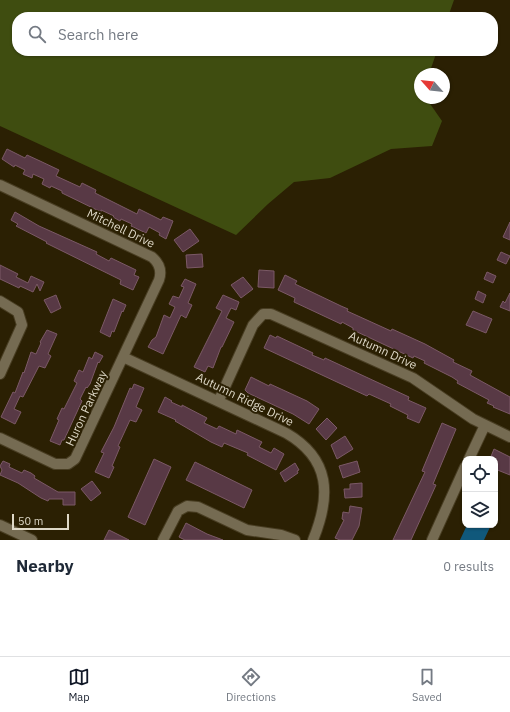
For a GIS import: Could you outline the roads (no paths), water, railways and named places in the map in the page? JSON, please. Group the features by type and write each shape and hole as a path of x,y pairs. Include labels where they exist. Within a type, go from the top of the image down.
{"street":[{"name":"Mitchell Drive","path":"0,185 138,250 156,261 160,270 159,280 123,357"},
{"path":"0,301 14,309 22,321 20,332 0,374"},
{"name":"Autumn Drive","path":"219,400 253,325 263,314 276,314 413,378 484,425 510,437"},
{"name":"Autumn Ridge Drive","path":"123,357 219,400 293,437 305,447 314,457 324,480 325,496 322,518 313,540"},
{"name":"Huron Parkway","path":"0,438 55,464 65,465 74,461 123,357"},
{"path":"470,456 484,425"},
{"path":"432,540 462,474"},
{"path":"163,540 178,511 182,508 193,506 247,530 281,535 295,540"},
{"path":"0,525 32,540"}],"water":[{"path":"466,528 490,528 484,540 460,540"}]}
